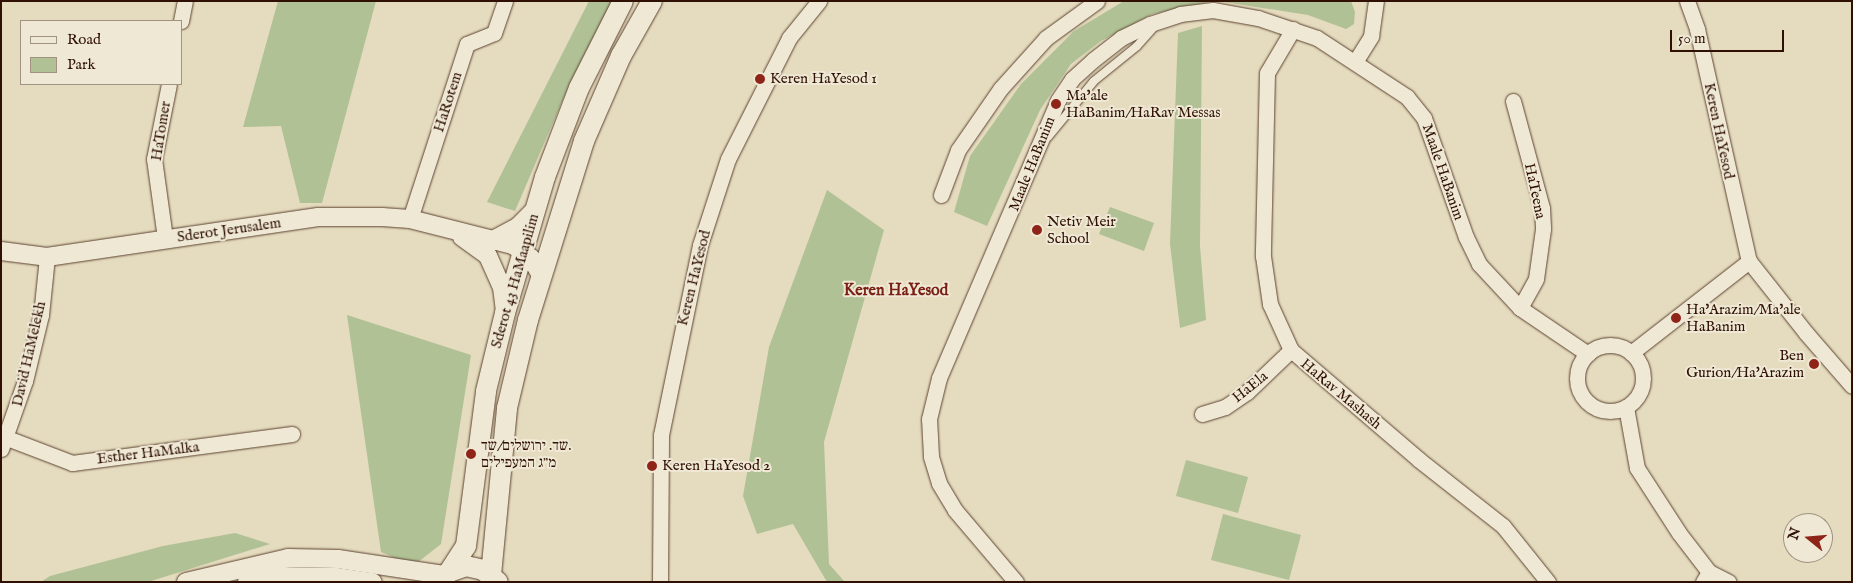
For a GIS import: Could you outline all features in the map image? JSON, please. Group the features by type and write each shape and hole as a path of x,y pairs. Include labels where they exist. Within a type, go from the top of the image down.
{"main road":[{"name":"Sderot 43 HaMaapilim","path":"444,576 466,546 484,404 505,313 534,212 579,88 624,1"},
{"name":"Sderot 43 HaMaapilim","path":"494,578 507,408 541,275 568,185 601,98 652,1"},
{"path":"495,240 518,228 534,212"},
{"path":"444,576 466,566 494,578"}],"street":[{"path":"181,20 185,1"},
{"name":"HaRotem","path":"410,220 467,44 494,33 505,1"},
{"name":"Keren HaYesod","path":"660,582 660,435 700,245 728,159 789,38 819,1"},
{"path":"941,195 958,150 1001,88 1046,38 1097,1"},
{"path":"1356,62 1371,36 1376,1"},
{"name":"Keren HaYesod","path":"1687,1 1697,29 1749,261"},
{"name":"Maale HaBanim","path":"1016,582 955,510 939,484 931,456 929,419 939,378 1038,152 1058,100 1072,79 1122,38 1158,21 1180,14 1213,10 1293,29 1356,62 1407,97 1424,118 1466,237 1479,264 1520,308 1588,354"},
{"name":"HaRav Mashash","path":"1293,29 1267,73 1263,256 1270,304 1291,350 1418,458 1504,526 1548,582"},
{"name":"HaTomer","path":"165,238 154,159 168,85"},
{"name":"HaTeena","path":"1513,101 1542,208 1543,229 1536,279 1520,308"},
{"name":"Sderot Jerusalem","path":"1,251 47,256 318,218 410,220 495,240 523,251"},
{"name":"Sderot Jerusalem","path":"455,232 488,256 502,287 505,313"},
{"path":"523,251 541,275"},
{"name":"David HaMelekh","path":"4,443 25,381 41,315 47,256"},
{"path":"1631,352 1749,261 1806,334 1852,386"},
{"path":"1605,346 1623,348 1631,352 1638,361 1643,381 1640,391 1626,407 1606,410 1596,407 1581,393 1578,372 1588,354 1605,346"},
{"name":"HaEla","path":"1202,414 1225,407 1247,392 1291,350"},
{"path":"1626,407 1637,468 1706,577 1729,582"},
{"name":"Esther HaMalka","path":"4,443 72,463 292,434"},
{"path":"186,582 288,558 338,559 444,576"},
{"path":"247,582 276,576 336,577 372,582"}],"green space":[{"path":"278,1 376,1 322,203 300,203 281,126 243,127"},
{"path":"589,1 617,1 570,83 515,211 487,202"},
{"path":"1124,1 1214,1 1152,14 1101,41 1071,64 1040,110 987,226 954,212 970,156 1021,84 1074,31"},
{"path":"1218,1 1351,1 1355,12 1354,24 1346,29 1308,15"},
{"path":"1202,26 1200,246 1206,320 1180,328 1170,244 1178,33"},
{"path":"827,190 884,230 824,442 829,564 845,582 827,582 793,524 757,534 743,496 769,347"},
{"path":"1110,207 1154,223 1144,251 1099,234"},
{"path":"347,315 471,355 441,544 413,566 381,552"},
{"path":"1186,460 1248,477 1238,513 1176,496"},
{"path":"1223,514 1301,535 1289,580 1211,560"},
{"path":"235,533 270,544 148,582 41,582 50,576 163,546"}],"place":[{"name":"Keren HaYesod 1","path":"760,79"},
{"name":"Ma'ale HaBanim/HaRav Messas","path":"1056,104"},
{"name":"Netiv Meir School","path":"1037,230"},
{"name":"Ha'Arazim/Ma'ale HaBanim","path":"1676,318"},
{"name":"Ben Gurion/Ha'Arazim","path":"1814,364"},
{"name":"שד. ירושלים/שד. מ״ג המעפילים","path":"471,454"},
{"name":"Keren HaYesod 2","path":"652,466"}],"district":[{"name":"Keren HaYesod","path":"896,291"}]}
